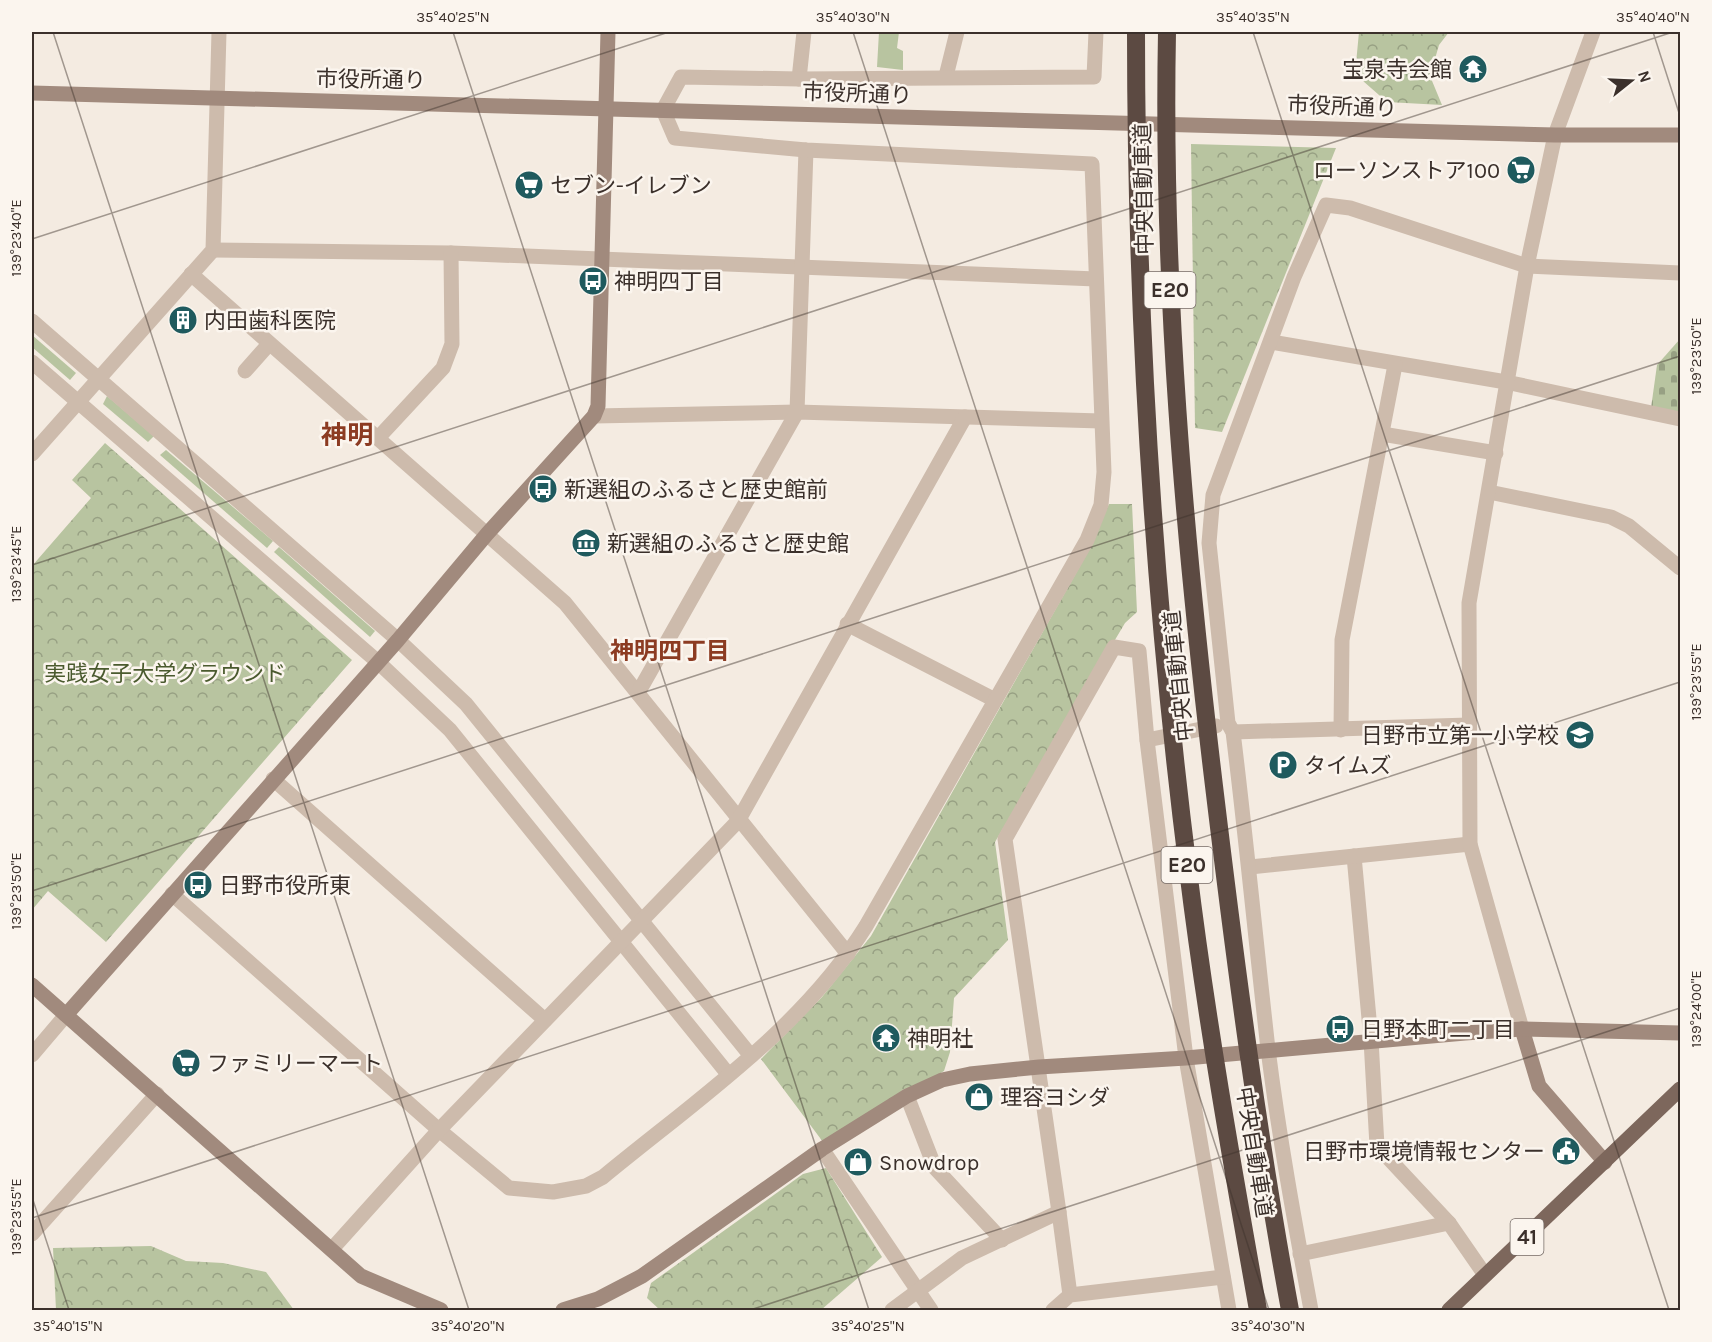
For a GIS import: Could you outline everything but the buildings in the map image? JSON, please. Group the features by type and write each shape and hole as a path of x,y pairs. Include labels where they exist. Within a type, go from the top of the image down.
{"highway":[{"name":"中央自動車道","path":"1136,32 1136,165 1146,415 1168,686 1188,871 1231,1160 1258,1311"},
{"name":"中央自動車道","path":"1167,32 1166,164 1169,287 1197,648 1234,952 1271,1202 1290,1311"}],"main road":[{"name":"41","path":"1449,1311 1680,1089"}],"street":[{"path":"32,454 213,250 219,32"},
{"path":"32,1055 273,779 398,640 487,534 594,416 598,406 604,107 608,32"},
{"path":"799,79 804,32"},
{"path":"946,76 957,32"},
{"path":"172,894 439,1130 509,1188 553,1192 586,1186 603,1177 778,1032 848,954 1087,540 1101,505 1104,472 1092,164 806,150 675,138 663,110 681,77 799,79 946,76 1094,77 1096,32"},
{"path":"1593,32 1555,135 1527,266 1468,603 1470,844 1539,1086 1605,1162"},
{"name":"市役所通り","path":"32,93 1555,135 1680,135"},
{"path":"638,693 797,412 806,150"},
{"path":"1311,1311 1300,1254 1269,1050 1250,867 1230,728 1209,543 1213,495 1294,277 1326,205 1350,208 1527,266 1680,273"},
{"path":"213,250 451,253 1096,279"},
{"path":"378,438 443,368 452,345 451,253"},
{"path":"191,274 565,603 738,821 848,954"},
{"path":"32,321 398,640 466,704 750,1056"},
{"path":"1271,342 1395,365 1506,382 1680,418"},
{"path":"244,371 269,344"},
{"path":"32,362 378,662 450,730 728,1074"},
{"path":"1341,730 1342,640 1395,365"},
{"path":"594,416 797,412 1101,421"},
{"path":"332,1249 439,1130 738,821 964,417"},
{"path":"1382,434 1496,453"},
{"path":"1489,492 1611,517 1629,526 1680,568"},
{"path":"847,624 995,700"},
{"path":"1070,1295 1005,838 1114,646 1139,651 1147,741 1186,1058 1229,1311"},
{"path":"1147,741 1230,728 1341,730 1469,725"},
{"path":"273,779 545,1020"},
{"path":"1250,867 1470,844"},
{"path":"1354,856 1371,1040 1377,1146 1449,1223 1485,1275"},
{"path":"32,985 361,1276 441,1311"},
{"path":"563,1311 598,1299 642,1276 822,1149 907,1096 942,1080 970,1074 1039,1067 1186,1058 1371,1040 1522,1029 1680,1033"},
{"path":"32,1234 157,1094"},
{"path":"907,1096 935,1168 1002,1239"},
{"path":"822,1149 931,1311"},
{"path":"892,1311 962,1258 1059,1212"},
{"path":"1300,1254 1449,1223"},
{"path":"1053,1311 1070,1295 1223,1276"}],"green space":[{"path":"879,32 899,32 897,48 903,51 903,70 877,67"},
{"path":"1359,32 1449,32 1439,45 1430,76 1442,105 1387,102 1355,74"},
{"path":"1191,144 1336,148 1222,432 1195,428"},
{"path":"32,335 76,373 70,380 32,347"},
{"path":"1680,339 1680,413 1651,408 1657,365"},
{"path":"107,396 154,436 148,442 103,404"},
{"name":"実践女子大学グラウンド","path":"105,443 352,660 106,942 48,891 32,910 32,566 91,498 72,480"},
{"path":"166,450 273,541 267,548 160,455"},
{"path":"1109,504 1132,504 1137,612 1125,623 995,842 1008,940 954,998 950,1052 944,1071 823,1142 761,1059 822,997 871,936 1080,566"},
{"path":"279,547 375,631 370,637 274,552"},
{"path":"826,1168 882,1257 821,1310 660,1310 647,1298 651,1283 803,1174"},
{"path":"151,1246 186,1261 223,1263 266,1272 294,1310 56,1310 53,1248"}],"place":[{"name":"宝泉寺会館","path":"1473,69"},
{"name":"ローソンストア100","path":"1521,170"},
{"name":"セブン-イレブン","path":"529,185"},
{"name":"神明四丁目","path":"593,281"},
{"name":"内田歯科医院","path":"183,320"},
{"name":"新選組のふるさと歴史館前","path":"543,489"},
{"name":"新選組のふるさと歴史館","path":"586,543"},
{"name":"日野市立第一小学校","path":"1580,735"},
{"name":"タイムズ","path":"1283,765"},
{"name":"日野市役所東","path":"198,885"},
{"name":"日野本町二丁目","path":"1340,1029"},
{"name":"神明社","path":"886,1038"},
{"name":"ファミリーマート","path":"186,1063"},
{"name":"理容ヨシダ","path":"979,1097"},
{"name":"日野市環境情報センター","path":"1566,1151"},
{"name":"Snowdrop","path":"858,1162"}],"district":[{"name":"神明","path":"347,435"},
{"name":"神明四丁目","path":"670,651"}]}
